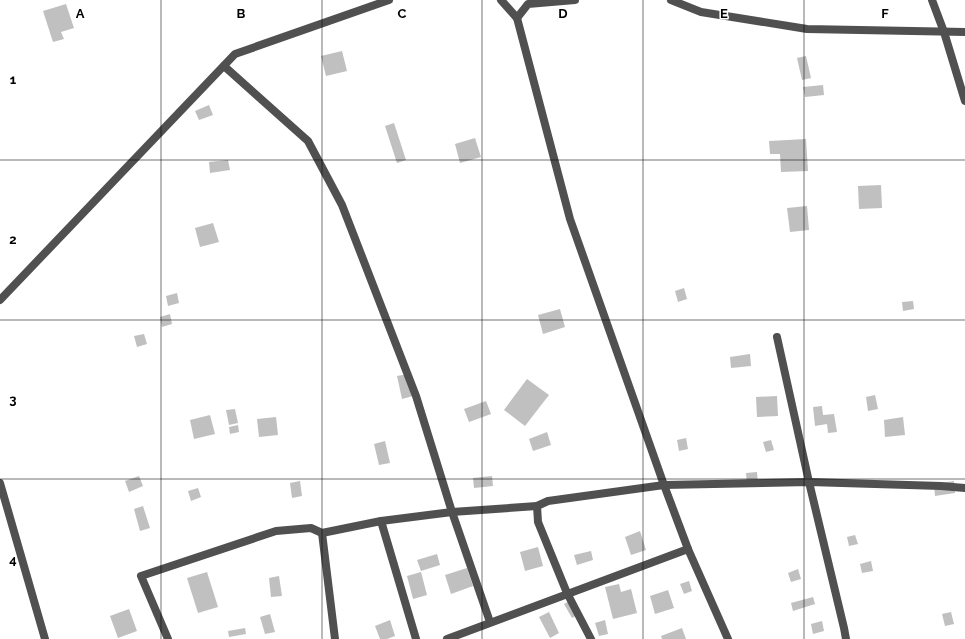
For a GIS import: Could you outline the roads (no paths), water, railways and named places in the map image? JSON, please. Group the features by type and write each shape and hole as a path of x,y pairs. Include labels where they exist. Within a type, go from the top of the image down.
{"street":[{"path":"0,300 235,54 390,0"},
{"path":"501,0 517,18 570,219 664,485 688,548 728,639"},
{"path":"517,18 528,4 575,0"},
{"path":"671,0 701,12 807,29 965,32"},
{"path":"932,0 944,32 965,101"},
{"path":"224,66 308,141 342,205 416,396 452,512 490,622"},
{"path":"777,337 846,639"},
{"path":"168,639 141,576 276,531 311,528 322,533 381,521 452,512 537,506 548,501 664,485 809,482 965,488"},
{"path":"0,483 45,639"},
{"path":"537,506 538,522 568,593 590,639"},
{"path":"381,521 416,639"},
{"path":"322,533 335,639"},
{"path":"447,639 688,548"}]}
